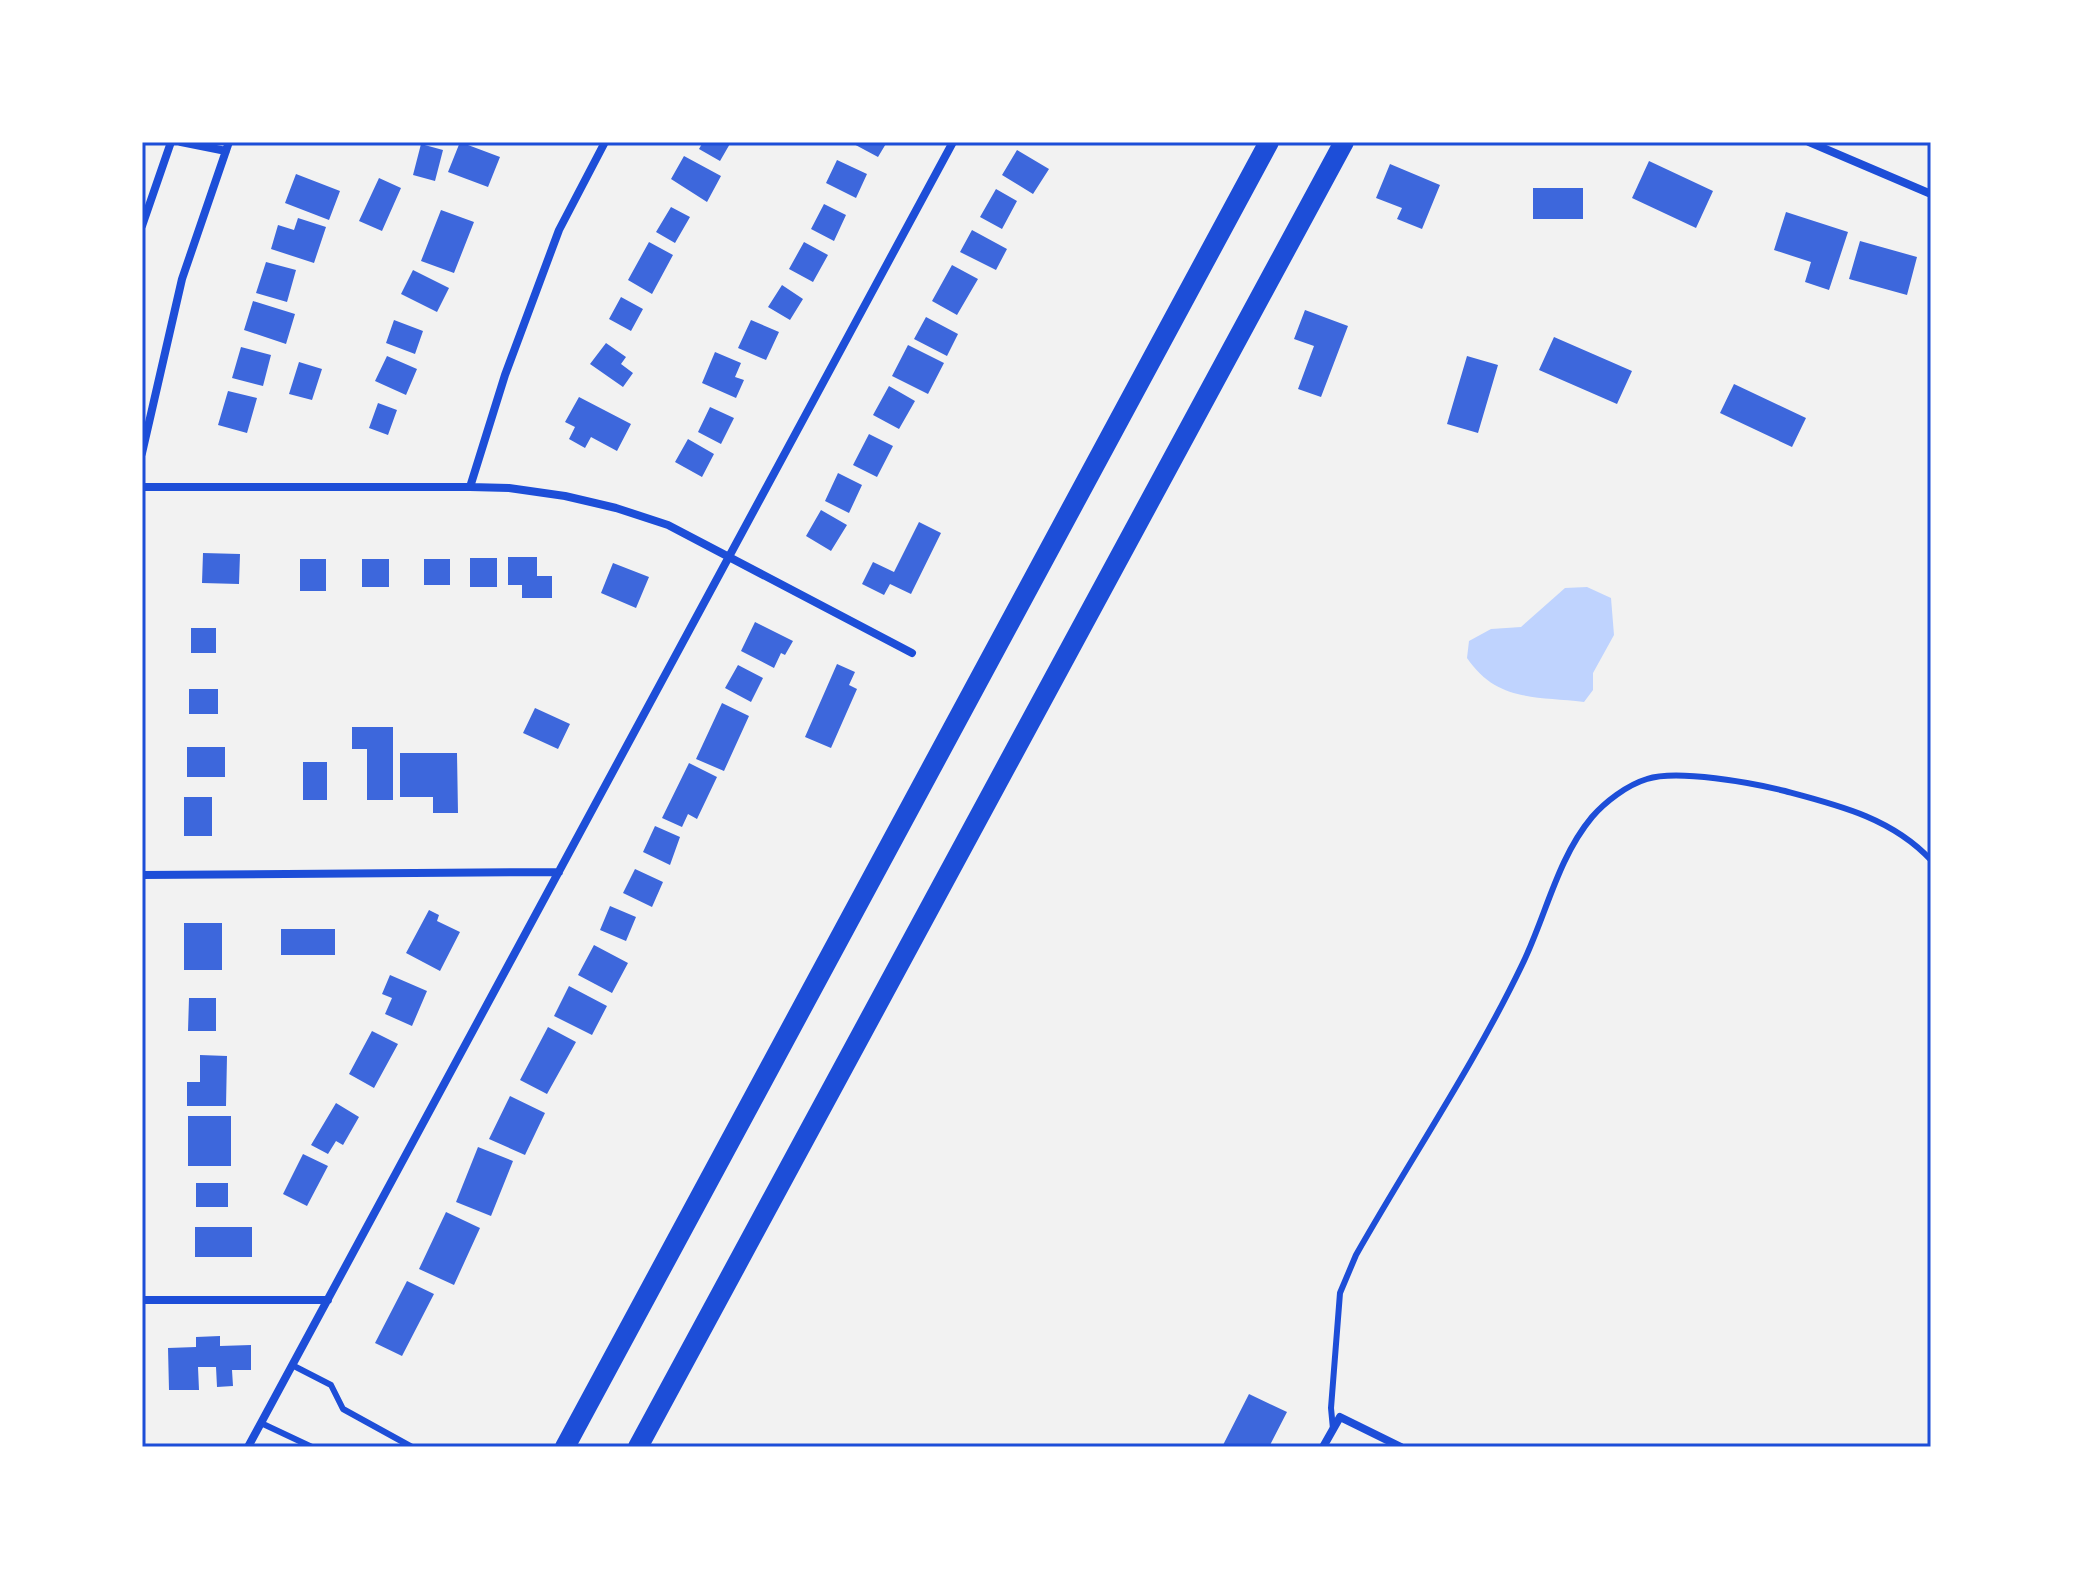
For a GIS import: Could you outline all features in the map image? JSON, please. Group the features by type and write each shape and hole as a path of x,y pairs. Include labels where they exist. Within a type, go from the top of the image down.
{"highway":[{"path":"568,1442 1269,142"},
{"path":"638,1447 1344,142"}],"street":[{"path":"142,226 171,142"},
{"path":"142,453 182,279 228,147 181,142"},
{"path":"470,487 505,375 559,230 605,142"},
{"path":"248,1447 953,142"},
{"path":"1809,142 1931,194"},
{"path":"142,487 470,487 509,488 565,496 668,525 912,653"},
{"path":"142,875 559,872"},
{"path":"142,1300 328,1300"},
{"path":"1323,1447 1340,1417 1401,1447"}],"lane":[{"path":"1333,1429 1331,1408 1340,1293 1356,1255 1484,1036 1523,963 1567,856 1592,817 1612,798 1646,779 1673,775 1773,788 1840,806 1881,821 1931,860"},
{"path":"292,1365 331,1385 343,1409 412,1447"},
{"path":"261,1423 312,1447"}],"water":[{"path":"1587,587 1611,598 1614,635 1593,673 1593,690 1584,702 1533,697 1504,690 1491,683 1467,658 1469,641 1491,629 1521,627 1565,588"}],"building":[{"path":"460,142 500,157 488,187 448,172"},
{"path":"703,142 731,142 720,161 699,149"},
{"path":"850,142 887,142 878,157"},
{"path":"421,144 443,150 435,181 413,175"},
{"path":"1017,150 1049,169 1033,194 1002,175"},
{"path":"684,156 721,176 707,202 671,179"},
{"path":"837,160 867,174 856,198 826,183"},
{"path":"1649,161 1713,191 1696,228 1632,198"},
{"path":"1390,164 1440,185 1422,229 1397,219 1402,208 1376,198"},
{"path":"296,174 340,191 329,220 285,203"},
{"path":"379,178 401,188 382,231 359,221"},
{"path":"1533,188 1583,188 1583,219 1533,219"},
{"path":"996,189 1017,201 1002,229 980,217"},
{"path":"824,204 846,215 834,241 811,229"},
{"path":"671,207 690,217 675,243 656,232"},
{"path":"441,210 474,222 454,273 421,261"},
{"path":"1786,212 1848,232 1829,290 1805,282 1811,262 1774,250"},
{"path":"298,218 326,227 314,263 271,249 278,225 294,230"},
{"path":"972,230 1007,249 996,270 960,252"},
{"path":"1860,241 1917,257 1907,295 1849,279"},
{"path":"649,242 673,255 652,294 628,280"},
{"path":"804,242 828,255 813,282 789,269"},
{"path":"266,262 296,270 287,302 256,293"},
{"path":"952,265 978,279 957,315 932,301"},
{"path":"413,270 449,288 437,312 401,294"},
{"path":"782,285 803,299 790,320 768,307"},
{"path":"621,297 643,309 631,331 609,319"},
{"path":"253,301 295,314 286,344 244,330"},
{"path":"1305,310 1348,326 1321,397 1298,389 1314,346 1294,339"},
{"path":"926,317 958,334 947,356 914,339"},
{"path":"394,320 423,331 415,354 386,343"},
{"path":"751,320 779,332 766,360 738,348"},
{"path":"1554,337 1632,371 1617,404 1539,370"},
{"path":"606,343 626,357 621,364 633,373 623,387 590,364"},
{"path":"908,345 944,363 928,394 892,376"},
{"path":"241,347 271,355 263,386 232,378"},
{"path":"715,352 741,363 735,377 744,380 736,398 702,383"},
{"path":"387,356 417,369 406,395 375,381"},
{"path":"1467,356 1498,365 1478,433 1447,424"},
{"path":"299,362 322,369 312,400 289,394"},
{"path":"1734,384 1806,418 1792,447 1720,413"},
{"path":"889,386 915,401 899,429 873,415"},
{"path":"228,391 257,398 247,433 218,425"},
{"path":"579,397 631,424 617,451 591,437 585,448 569,439 575,427 565,422"},
{"path":"378,403 397,410 388,435 369,428"},
{"path":"710,407 734,418 721,444 698,432"},
{"path":"869,434 893,446 877,477 853,465"},
{"path":"688,439 714,454 702,477 675,462"},
{"path":"838,473 862,485 849,513 825,501"},
{"path":"821,510 847,525 831,551 806,536"},
{"path":"919,522 941,533 911,594 890,584 884,595 862,584 873,562 894,572"},
{"path":"203,553 240,554 239,584 202,583"},
{"path":"508,557 537,557 537,576 552,576 552,598 522,598 522,585 508,585"},
{"path":"470,558 497,558 497,587 470,587"},
{"path":"300,559 326,559 326,591 300,591"},
{"path":"362,559 389,559 389,587 362,587"},
{"path":"424,559 450,559 450,585 424,585"},
{"path":"613,563 649,577 636,608 601,593"},
{"path":"755,622 793,641 785,655 781,653 774,668 741,651"},
{"path":"191,628 216,628 216,653 191,653"},
{"path":"837,664 855,672 849,685 857,689 831,748 805,737"},
{"path":"738,665 763,678 751,702 725,688"},
{"path":"189,689 218,689 218,714 189,714"},
{"path":"722,703 749,716 724,771 696,759"},
{"path":"535,708 570,724 558,749 523,733"},
{"path":"352,727 393,727 393,800 367,800 367,749 352,749"},
{"path":"187,747 225,747 225,777 187,777"},
{"path":"400,753 457,753 458,813 433,813 433,797 400,797"},
{"path":"303,762 327,762 327,800 303,800"},
{"path":"689,763 717,777 697,819 688,814 682,827 662,818"},
{"path":"184,797 212,797 212,836 184,836"},
{"path":"655,826 680,837 670,865 643,852"},
{"path":"635,869 663,882 652,907 623,893"},
{"path":"610,906 636,917 626,941 600,930"},
{"path":"429,910 439,915 437,921 460,932 440,971 406,953"},
{"path":"184,923 222,923 222,970 184,970"},
{"path":"281,929 335,929 335,955 281,955"},
{"path":"594,945 628,963 612,993 578,975"},
{"path":"390,975 427,991 412,1026 385,1014 392,998 382,994"},
{"path":"569,986 607,1006 592,1035 554,1016"},
{"path":"189,998 216,998 216,1031 188,1031"},
{"path":"548,1027 576,1042 547,1094 520,1080"},
{"path":"372,1031 398,1044 374,1088 349,1074"},
{"path":"200,1055 227,1056 226,1106 187,1106 187,1082 200,1082"},
{"path":"510,1096 545,1113 525,1155 489,1139"},
{"path":"336,1103 359,1117 343,1145 336,1141 328,1154 311,1145"},
{"path":"188,1116 231,1116 231,1166 188,1166"},
{"path":"478,1147 513,1161 491,1216 456,1202"},
{"path":"303,1154 328,1166 307,1206 283,1194"},
{"path":"196,1183 228,1183 228,1207 196,1207"},
{"path":"446,1212 480,1228 454,1285 419,1269"},
{"path":"195,1227 252,1227 252,1257 195,1257"},
{"path":"407,1281 434,1294 402,1356 375,1343"},
{"path":"220,1336 220,1346 251,1345 251,1370 232,1370 233,1386 217,1387 216,1367 198,1367 199,1390 169,1390 168,1348 196,1347 196,1337"},
{"path":"1249,1394 1287,1412 1269,1447 1222,1447"}]}
